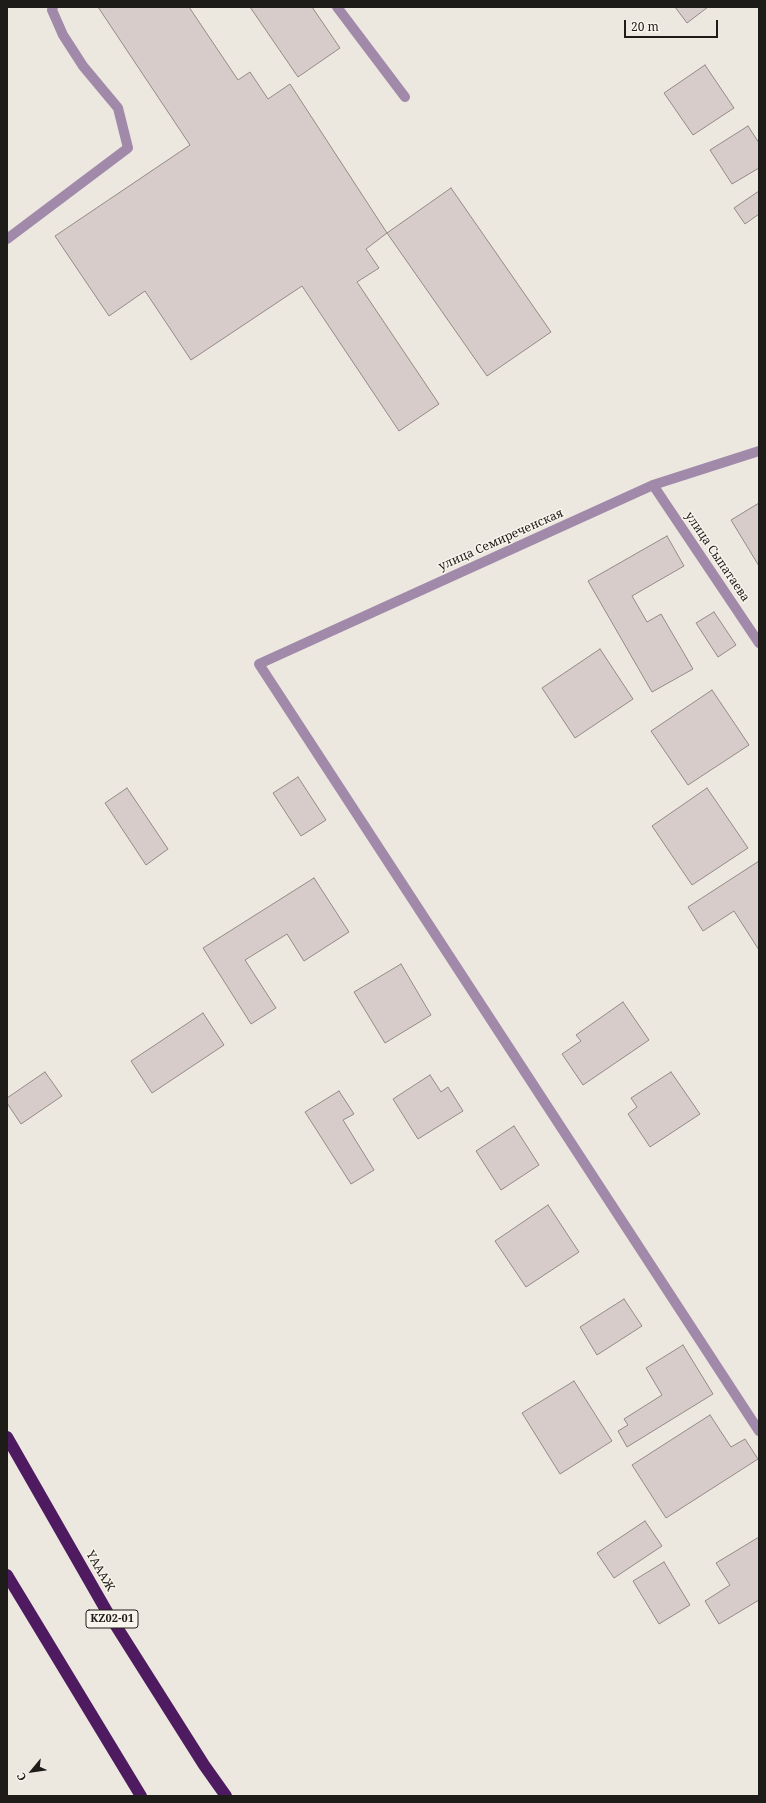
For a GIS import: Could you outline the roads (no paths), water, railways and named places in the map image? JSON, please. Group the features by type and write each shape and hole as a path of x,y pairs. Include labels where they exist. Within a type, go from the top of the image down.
{"highway":[{"name":"ҮАААЖ","path":"7,1437 106,1610 226,1796"},
{"path":"7,1575 141,1796"}],"street":[{"path":"7,239 128,148 118,108 83,66 63,35 52,10 53,7"},
{"path":"337,7 405,98"},
{"name":"улица Семиреченская","path":"759,450 654,485 259,664 759,1431"},
{"name":"улица Сыпатаева","path":"654,485 759,643"}]}
